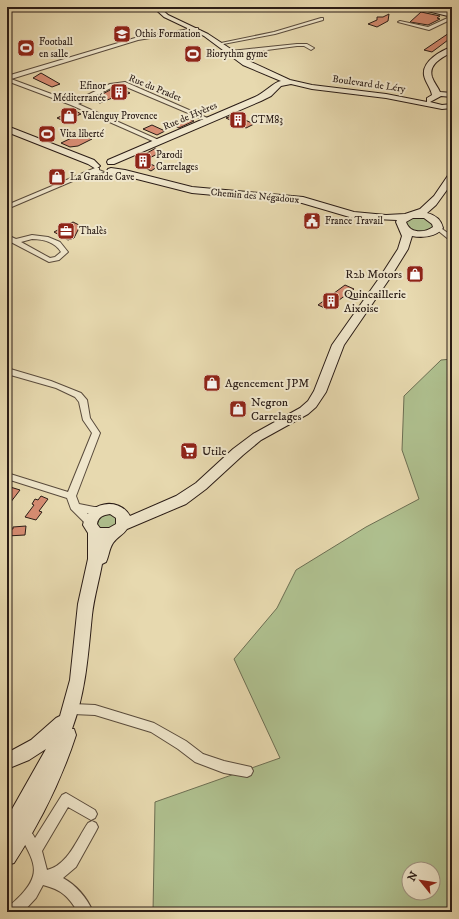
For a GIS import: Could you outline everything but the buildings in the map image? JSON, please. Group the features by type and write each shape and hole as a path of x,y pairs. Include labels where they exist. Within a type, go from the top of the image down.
{"main road":[{"name":"Boulevard de Léry","path":"156,7 162,13 196,29 246,63 277,79 277,85"},
{"path":"414,7 452,16"},
{"path":"449,94 442,91 436,84 430,72 434,64 451,50"},
{"path":"434,99 436,90 427,76 427,69 431,63 451,50"},
{"name":"Boulevard de Léry","path":"270,75 294,85 370,93 418,101 434,99"},
{"path":"277,85 294,85"},
{"path":"277,85 280,89 286,90"},
{"name":"Rue de Hyères","path":"268,94 277,85"},
{"name":"Rue de Hyères","path":"117,166 158,142 268,94 286,90 294,85"},
{"path":"434,99 449,94"},
{"path":"434,99 452,114"},
{"path":"442,107 452,106"},
{"path":"7,129 96,168 117,166"},
{"name":"Chemin des Négadoux","path":"117,166 192,190 292,198 353,215 386,218 404,223 416,234 431,232"},
{"path":"92,527 103,535 118,524 173,504 201,486 238,452 257,437 312,404 320,392 340,341 385,278 403,249 407,236 404,223 424,211 434,202 452,176"},
{"path":"432,218 434,202"},
{"path":"403,249 413,240 431,232 438,222 432,218 417,214"},
{"path":"7,856 15,834 39,806 62,755 68,734 82,651 84,621 97,542 92,527 93,515 100,510 110,509 118,524"},
{"path":"82,651 90,630 103,550 105,543 118,524"},
{"path":"7,761 41,743 71,710"}],"street":[{"path":"400,22 429,29 452,16"},
{"path":"218,44 275,33 321,19"},
{"path":"7,79 137,38 196,29"},
{"path":"231,53 297,45 312,48"},
{"path":"7,79 73,104 158,142"},
{"name":"Rue du Pradet","path":"73,104 112,85 125,84 209,120"},
{"path":"7,207 96,168"},
{"path":"431,232 450,238"},
{"path":"7,238 49,260 57,259 65,252 59,245 49,240 37,237 15,242"},
{"path":"7,371 60,387 76,394 84,401 86,420 96,433 71,496 74,506 92,527"},
{"path":"7,476 71,496"},
{"path":"74,506 94,511 100,510"},
{"path":"71,710 95,710 154,728 168,738 182,745 199,758 224,767 247,771"},
{"path":"35,850 66,799 91,820 71,862 58,874 41,878"},
{"path":"13,912 35,890 41,878 41,868 35,850 26,834 15,834"},
{"path":"41,878 59,882 71,889 86,912"}],"green space":[{"path":"421,215 438,228 416,234 401,222"},
{"path":"452,359 452,912 153,912 155,802 280,758 234,659 277,608 296,570 366,527 419,499 402,450 404,396 441,360"},
{"path":"100,510 123,516 107,535 90,522"}],"place":[{"name":"Othis Formation","path":"122,34"},
{"name":"Football en salle","path":"26,48"},
{"name":"Biorythm gyme","path":"193,54"},
{"name":"Efinor Méditerranée","path":"119,92"},
{"name":"Valenguy Provence","path":"69,116"},
{"name":"CTM83","path":"238,120"},
{"name":"Vita liberté","path":"47,134"},
{"name":"Parodi Carrelages","path":"143,161"},
{"name":"La Grande Cave","path":"57,177"},
{"name":"France Travail","path":"312,221"},
{"name":"Thalès","path":"66,231"},
{"name":"R2b Motors","path":"415,274"},
{"name":"Quincaillerie Aixoise","path":"331,301"},
{"name":"Agencement JPM","path":"212,383"},
{"name":"Negron Carrelages","path":"238,409"},
{"name":"Utile","path":"189,451"}]}
